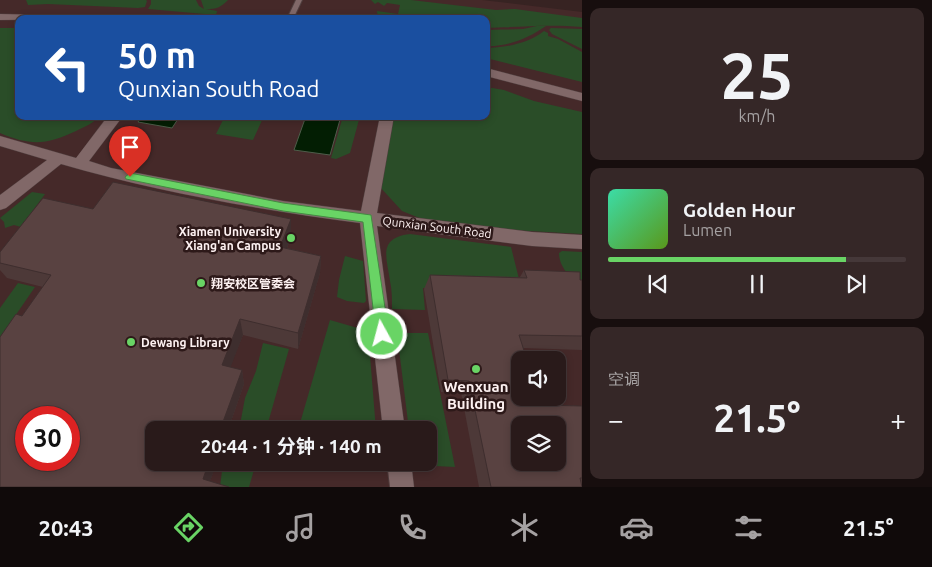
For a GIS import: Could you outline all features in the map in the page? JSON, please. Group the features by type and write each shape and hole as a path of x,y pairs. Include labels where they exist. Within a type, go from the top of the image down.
{"street":[{"path":"0,17 15,17"},
{"path":"490,73 582,97"},
{"path":"79,164 113,120"},
{"path":"386,120 368,218 393,421"},
{"name":"Qunxian South Road","path":"0,141 111,173 283,207 532,239 582,242"},
{"path":"0,204 59,158"},
{"path":"400,471 402,487"}],"lane":[{"path":"292,15 299,0"}],"shaded area":[{"name":"Xiamen University Xiang'an Campus","path":"0,0 482,0 582,12 582,487 0,487"},
{"path":"26,0 147,1 145,7 138,8 48,4 28,5"},
{"path":"151,0 196,0 199,6 204,9 201,0 228,0 218,8 206,9 217,11 216,15 148,9"},
{"path":"371,0 411,0 496,10 515,9 582,18 582,27 490,28 490,15 378,15 377,11 398,14 400,5 387,3 384,6 378,2 375,4"},
{"path":"546,26 518,41 490,46 490,30"},
{"path":"0,28 15,28 15,120 96,120 66,136 47,141 30,142 0,133"},
{"path":"551,28 582,29 582,49 552,34 549,30"},
{"path":"544,31 548,33 548,36 558,39 582,52 582,82 490,59 490,48 516,44"},
{"path":"490,88 504,90 534,101 582,112 582,234 432,223 402,211 380,187 389,120 490,120"},
{"path":"139,120 177,120 172,128 138,122"},
{"path":"223,120 262,120 253,140 216,134"},
{"path":"305,120 340,120 330,155 294,150"},
{"path":"342,120 359,120 350,153 336,159 331,158"},
{"path":"32,192 45,194 21,227 14,225 5,228 4,222 0,218"},
{"path":"410,234 511,247 520,283 515,291 423,288 425,310 392,309 392,291 386,257 388,245 400,236"},
{"path":"562,251 582,252 582,291 561,264 559,253"},
{"path":"345,256 363,261 366,301 364,303 347,301 337,297"},
{"path":"18,283 35,287 0,338 0,308"},
{"path":"330,320 368,331 375,421 301,421"},
{"path":"397,333 428,333 455,467 437,466 437,421 408,421"},
{"path":"263,343 289,349 269,421 241,421 245,398 256,371"},
{"path":"222,471 254,471 249,487 220,487"}],"building":[{"name":"Dewang Library","path":"113,182 291,219 280,247 321,256 298,333 240,319 222,365 242,370 223,421 145,421 145,471 206,471 203,479 229,487 0,487 0,337 16,314 22,316 51,275 0,263 0,252 43,198 93,209"},
{"name":"Wenxuan Building","path":"524,270 580,272 580,280 582,280 582,336 519,335 524,351 511,351 511,406 582,406 582,478 580,478 582,487 491,487 469,381 448,380 430,275 527,278"}],"place":[{"name":"Xiamen University Xiang'an Campus","path":"291,238"},
{"name":"翔安校区管委会","path":"201,283"},
{"name":"Dewang Library","path":"131,342"},
{"name":"Wenxuan Building","path":"476,369"}],"route":[{"path":"130,177 283,207 368,218 382,334"}]}
